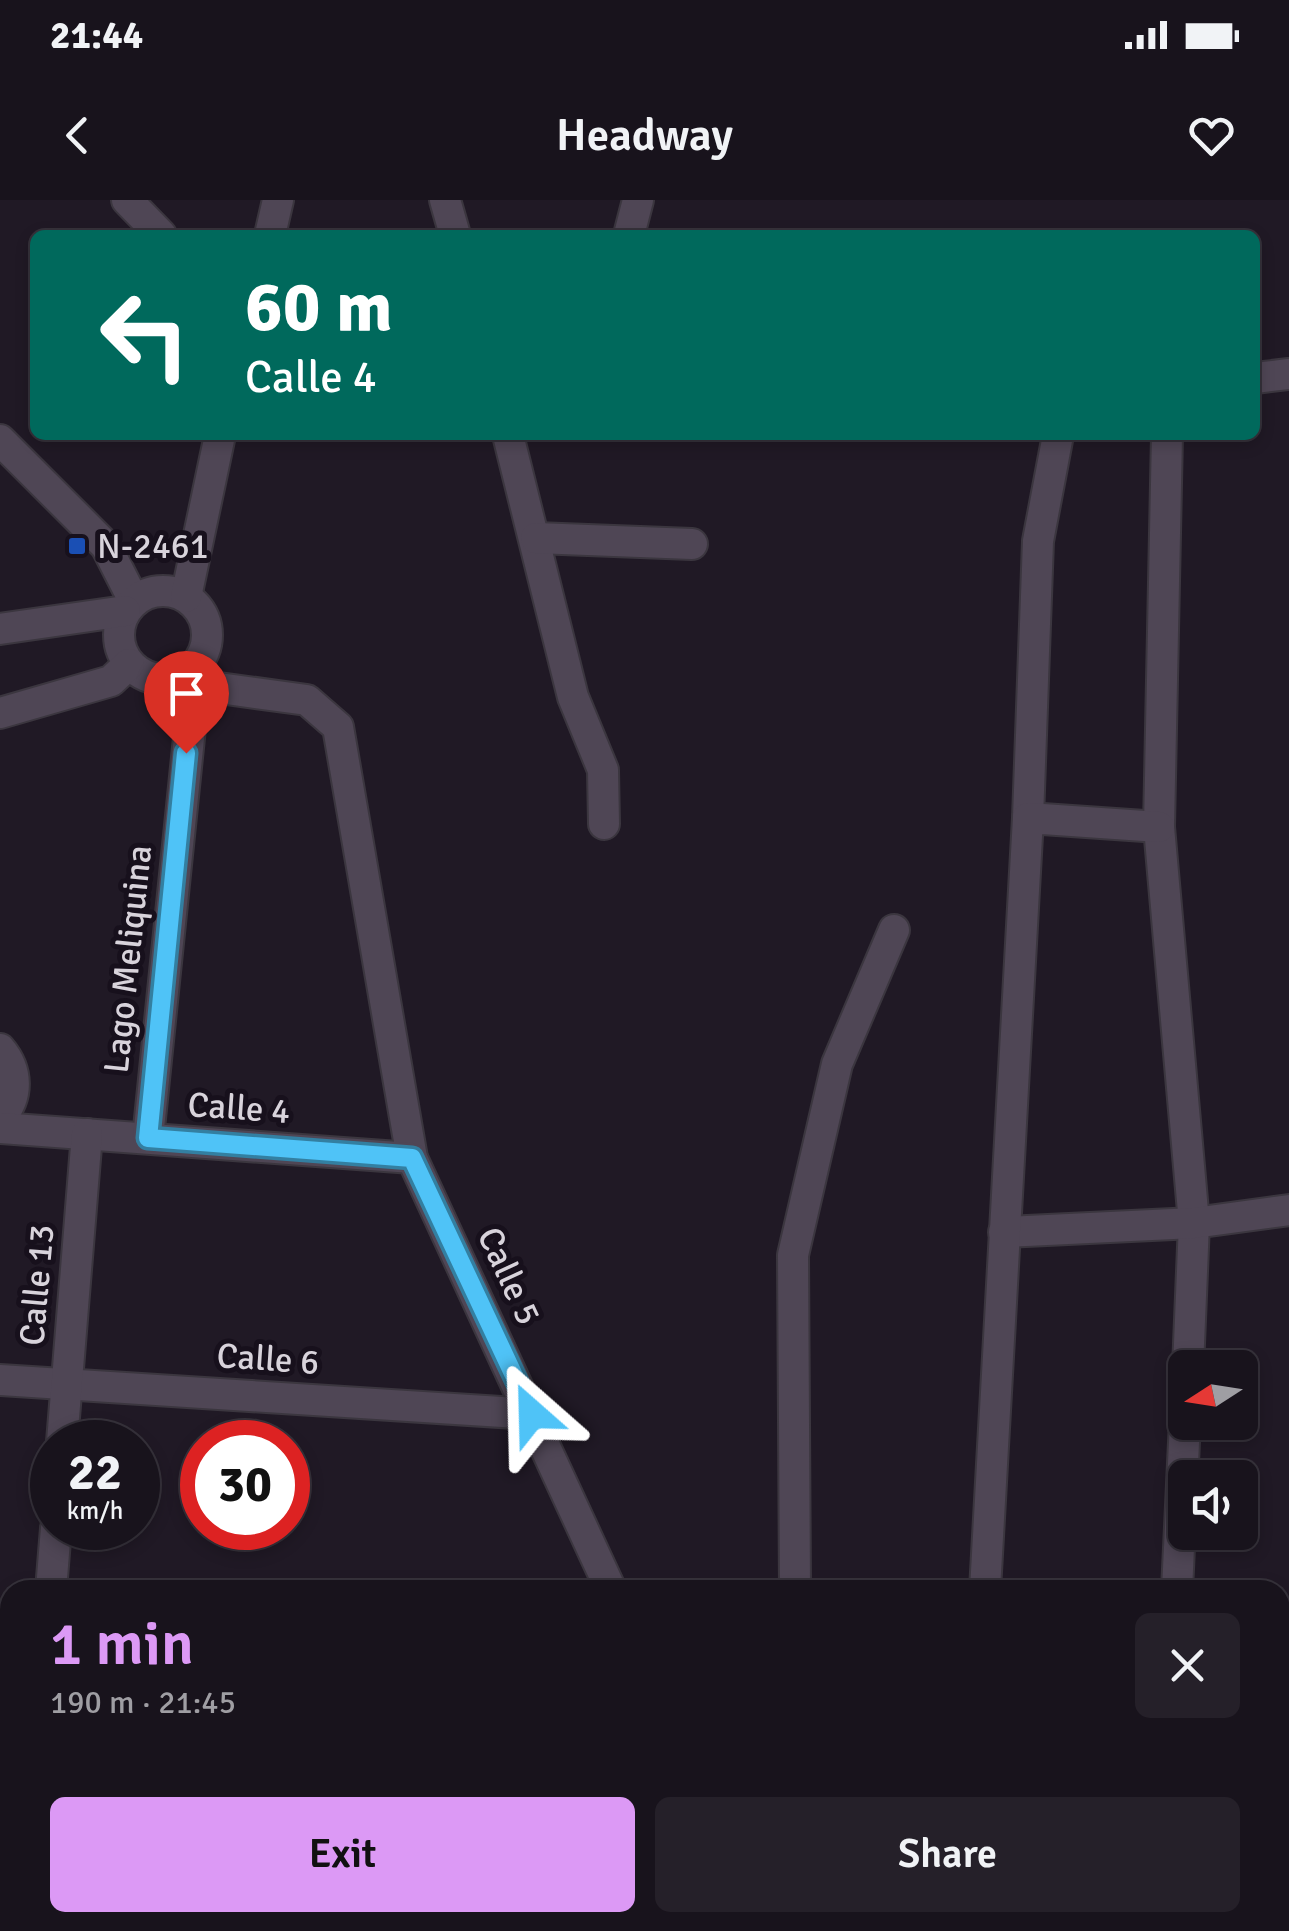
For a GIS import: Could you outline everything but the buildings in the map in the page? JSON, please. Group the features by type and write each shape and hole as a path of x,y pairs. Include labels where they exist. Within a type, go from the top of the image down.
{"street":[{"path":"127,200 156,230"},
{"path":"271,230 278,200"},
{"path":"445,200 453,230"},
{"path":"630,230 638,200"},
{"path":"1260,377 1289,374"},
{"path":"0,440 106,546 130,606 119,638 129,664 152,678 193,679 206,646 207,632 197,606 160,590 130,606 0,629"},
{"path":"186,598 219,440"},
{"path":"509,440 573,697 603,770 604,824"},
{"path":"987,1580 1028,818 1038,542 1057,440"},
{"path":"1166,440 1160,827 1194,1223 1189,1350"},
{"path":"536,538 692,544"},
{"path":"0,713 111,681 129,664"},
{"name":"Lago Meliquina","path":"148,1138 193,679"},
{"name":"Calle 5","path":"193,679 219,688 307,700 338,727 412,1158 606,1580"},
{"path":"1028,818 1160,827"},
{"path":"796,1580 792,1255 837,1064 894,930"},
{"path":"0,1049 14,1080 10,1104 0,1118"},
{"name":"Calle 4","path":"0,1128 412,1158"},
{"name":"Calle 13","path":"64,1420 87,1134"},
{"path":"1004,1232 1194,1223 1289,1210"},
{"name":"Calle 6","path":"0,1380 532,1414"},
{"path":"1177,1580 1184,1440"},
{"path":"52,1580 54,1550"}],"place":[{"name":"N-2461","path":"77,546"}],"route":[{"path":"186,753 148,1138 412,1158 532,1414"}]}
